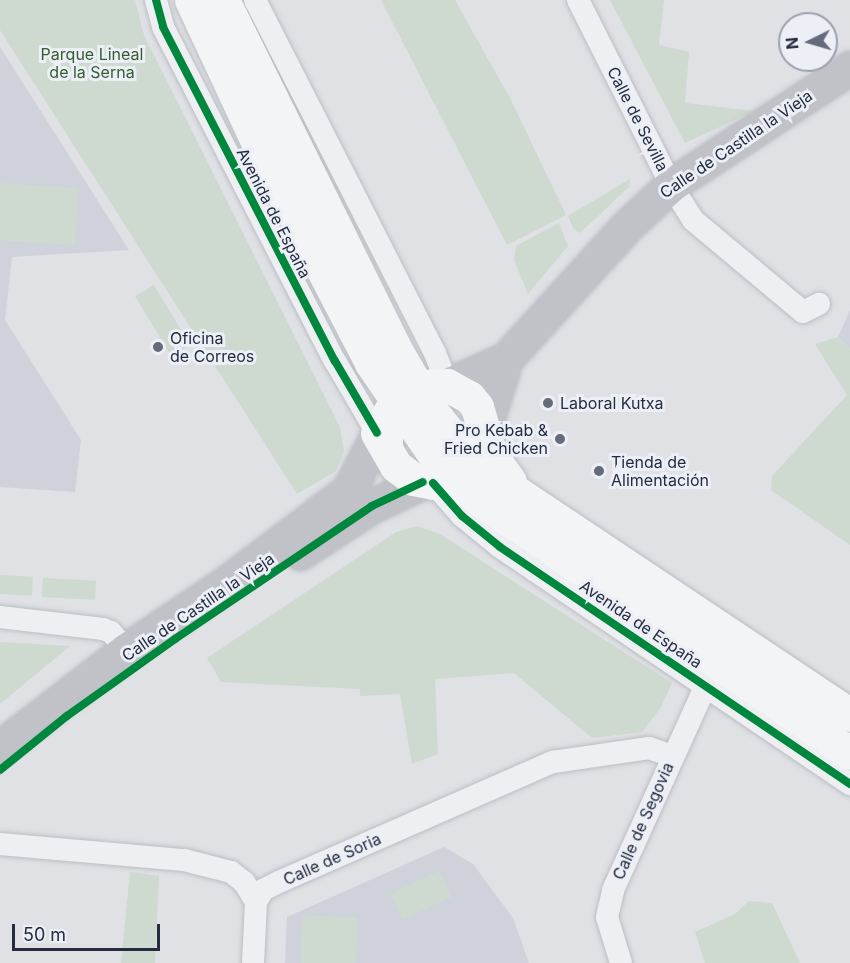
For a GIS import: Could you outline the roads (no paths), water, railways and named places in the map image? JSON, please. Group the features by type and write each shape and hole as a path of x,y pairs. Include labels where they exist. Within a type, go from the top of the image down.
{"main road":[{"name":"Avenida de España","path":"192,0 265,159 401,412 445,477 850,753"},
{"name":"Avenida de España","path":"223,0 396,350 404,473 445,477 531,501"},
{"name":"Calle de Castilla la Vieja","path":"0,747 126,650 230,580 349,490 401,412 506,359 626,227 671,185 850,68"},
{"name":"Calle de Castilla la Vieja","path":"484,431 506,359"},
{"name":"Avenida de España","path":"401,412 469,397 477,407 491,455 502,473 531,501 850,715"},
{"path":"445,477 484,431"},
{"name":"Calle de Castilla la Vieja","path":"0,771 165,645 372,506 445,477"}],"street":[{"name":"Avenida de España","path":"156,0 176,53 335,361 401,412 435,353 255,0"},
{"name":"Calle de Sevilla","path":"578,0 671,185 693,220 803,312 819,304"},
{"path":"435,353 443,362 453,364 506,359"},
{"name":"Avenida de España","path":"445,477 462,516 500,546 850,784"},
{"path":"0,617 103,629 111,632 126,650"},
{"name":"Calle de Segovia","path":"621,963 607,917 613,890 706,685"},
{"name":"Calle de Soria","path":"256,902 263,890 279,882 553,762 649,748 672,756"},
{"path":"0,844 184,860 231,872 244,882 256,902 253,963"}],"place":[{"name":"Oficina de Correos","path":"158,347"},
{"name":"Laboral Kutxa","path":"548,403"},
{"name":"Pro Kebab & Fried Chicken","path":"560,439"},
{"name":"Tienda de Alimentación","path":"599,471"}],"park label":[{"name":"Parque Lineal de la Serna","path":"92,63"}]}
